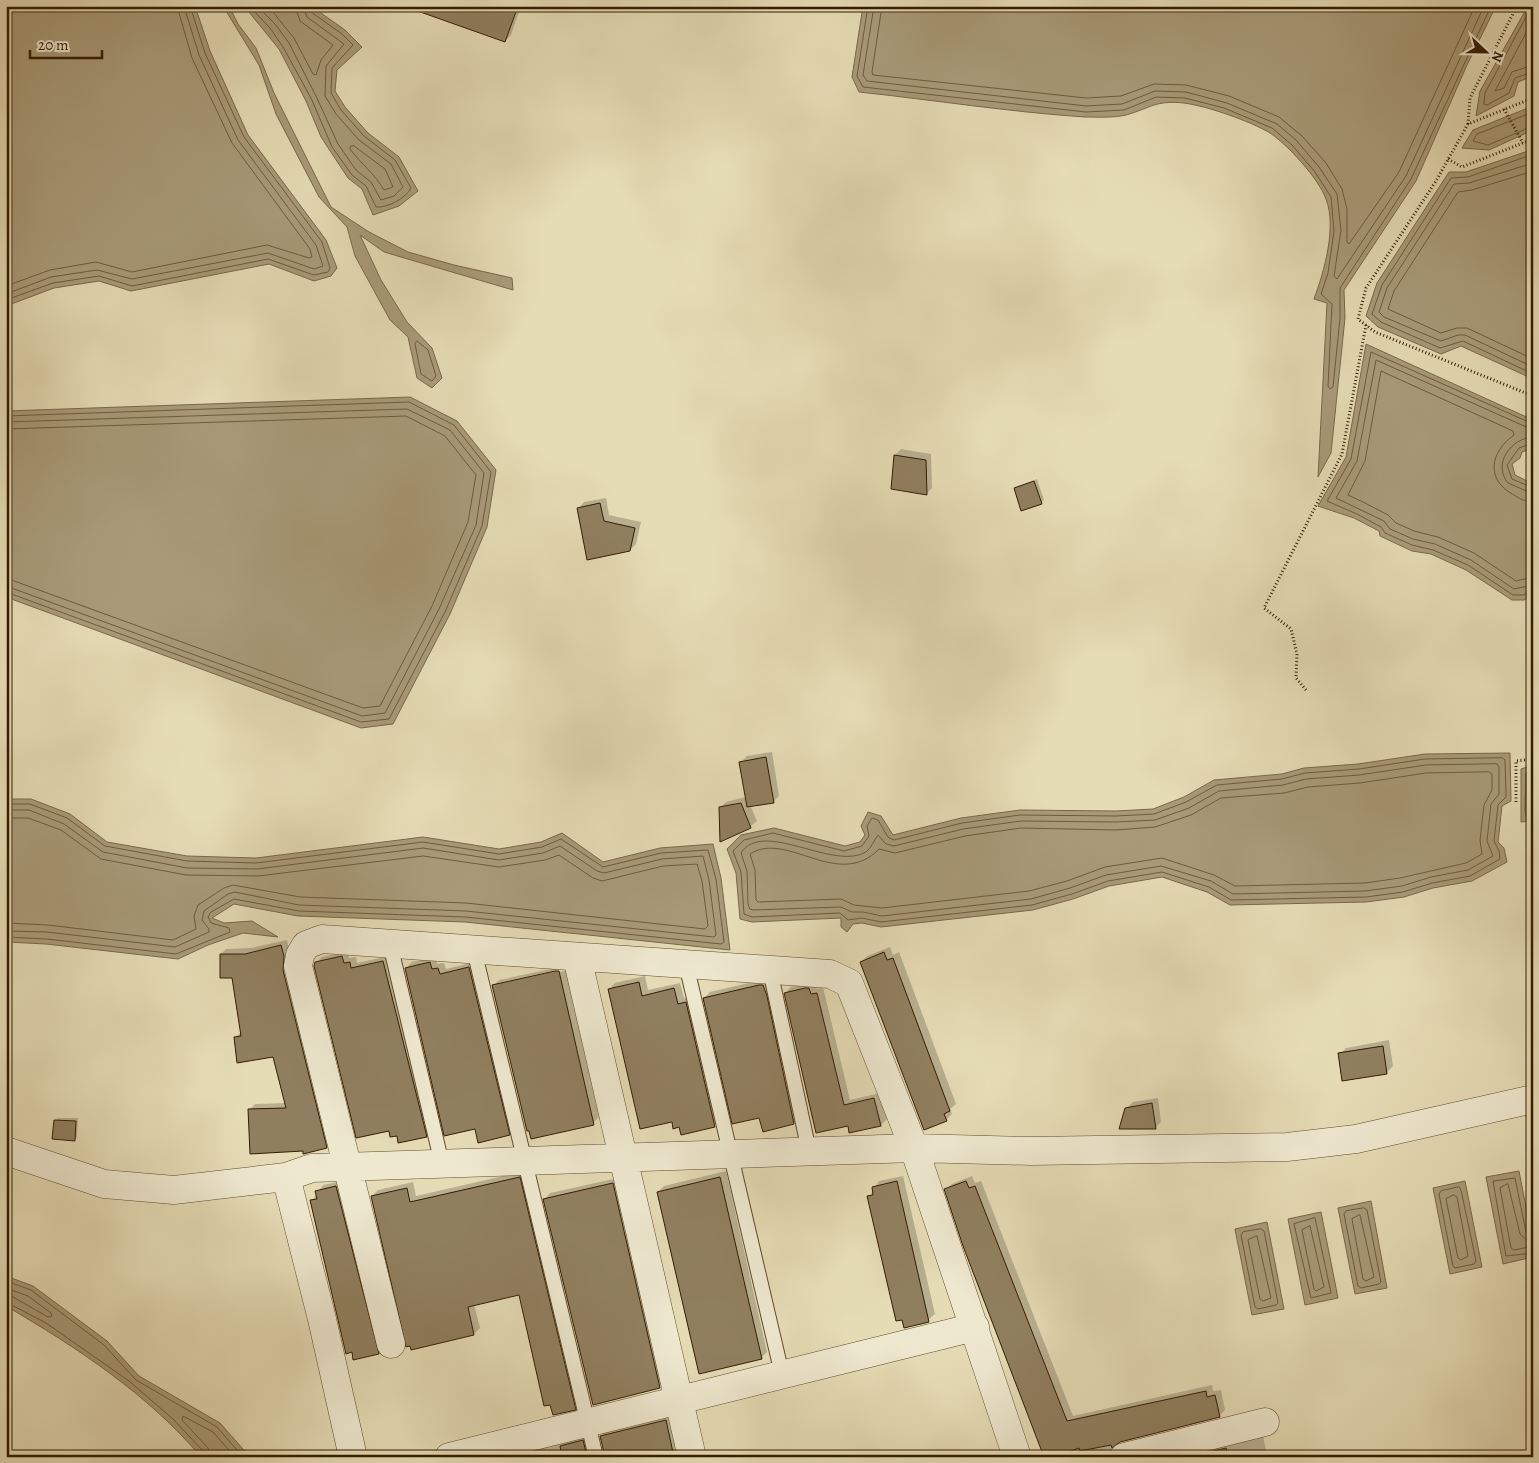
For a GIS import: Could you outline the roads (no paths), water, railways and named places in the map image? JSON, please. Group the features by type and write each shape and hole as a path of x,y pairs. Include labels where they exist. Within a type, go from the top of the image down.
{"street":[{"path":"391,1344 298,960 306,944 316,940 390,944 830,974 849,983 914,1148 1017,1457"},
{"path":"577,957 692,1457"},
{"path":"6,1151 104,1184 174,1190 286,1177 312,1168 914,1148 1031,1151 1287,1148 1356,1140 1533,1099"},
{"path":"286,1177 322,1318 353,1457"},
{"path":"449,1457 509,1450 588,1422 975,1327"},
{"path":"1124,1457 1265,1422"}],"lane":[{"path":"390,944 442,1164"},
{"path":"474,950 596,1457"},
{"path":"686,964 782,1374"},
{"path":"770,970 809,1151"}],"water":[{"path":"6,6 195,6 210,51 248,135 326,240 337,268 331,276 314,281 269,264 131,291 99,281 54,288 6,306"},
{"path":"223,6 229,6 238,24 256,48 274,93 331,207 369,232 408,252 512,278 513,290 384,252 360,235 381,280 407,322 432,348 442,378 432,388 417,378 408,337 390,320 355,256 347,227 319,197 276,114 259,65"},
{"path":"244,6 311,6 345,30 362,47 337,70 335,91 345,107 368,133 399,157 418,191 399,206 373,215 362,189 348,178 321,137 306,101 279,49"},
{"path":"863,6 1496,6 1467,65 1416,181 1344,290 1345,318 1331,453 1318,477 1327,303 1314,299 1322,276 1328,249 1330,236 1329,210 1326,199 1317,182 1293,153 1270,133 1251,124 1216,111 1184,103 1174,102 1154,105 1121,116 1085,117 859,92 852,77"},
{"path":"1528,6 1533,6 1533,76 1518,82 1514,96 1476,116 1480,91"},
{"path":"1533,106 1533,130 1489,150 1462,148 1473,130"},
{"path":"1528,151 1533,152 1533,379 1461,346 1441,354 1378,327 1366,316 1377,283 1449,172 1466,172"},
{"path":"1366,344 1533,420 1533,448 1522,452 1520,458 1512,464 1515,475 1533,484 1533,595 1524,600 1512,600 1466,570 1431,554 1412,551 1380,536 1379,531 1354,518 1318,506 1346,457"},
{"path":"410,397 457,421 496,470 487,527 450,614 393,724 361,728 6,597 6,411"},
{"path":"1510,753 1511,801 1502,806 1498,842 1504,848 1507,862 1472,881 1433,888 1404,897 1366,902 1230,905 1207,892 1162,877 1109,886 1073,899 1033,910 881,927 862,923 853,924 847,932 841,927 841,918 752,922 740,919 736,873 727,849 741,835 774,828 845,846 860,842 865,835 861,826 868,812 881,816 893,835 961,818 1020,810 1116,811 1153,809 1184,797 1214,780 1282,774 1304,768 1358,764 1425,754"},
{"path":"1533,765 1533,821 1521,822 1521,769"},
{"path":"6,799 31,799 70,814 107,842 187,856 256,858 423,837 499,849 541,842 562,833 603,862 660,848 713,844 721,878 730,950 465,922 298,916 234,904 212,918 224,923 252,921 278,937 243,933 208,945 178,959 46,944 6,942"},
{"path":"1519,1171 1533,1243 1533,1257 1503,1264 1486,1177"},
{"path":"1465,1181 1482,1267 1450,1274 1433,1188"},
{"path":"1371,1201 1387,1288 1355,1294 1338,1208"},
{"path":"1321,1212 1338,1298 1305,1305 1288,1219"},
{"path":"1267,1222 1284,1309 1252,1315 1235,1229"},
{"path":"6,1276 33,1286 107,1341 139,1376 220,1423 250,1457 201,1457 158,1413 110,1373 59,1338 6,1306"}]}
